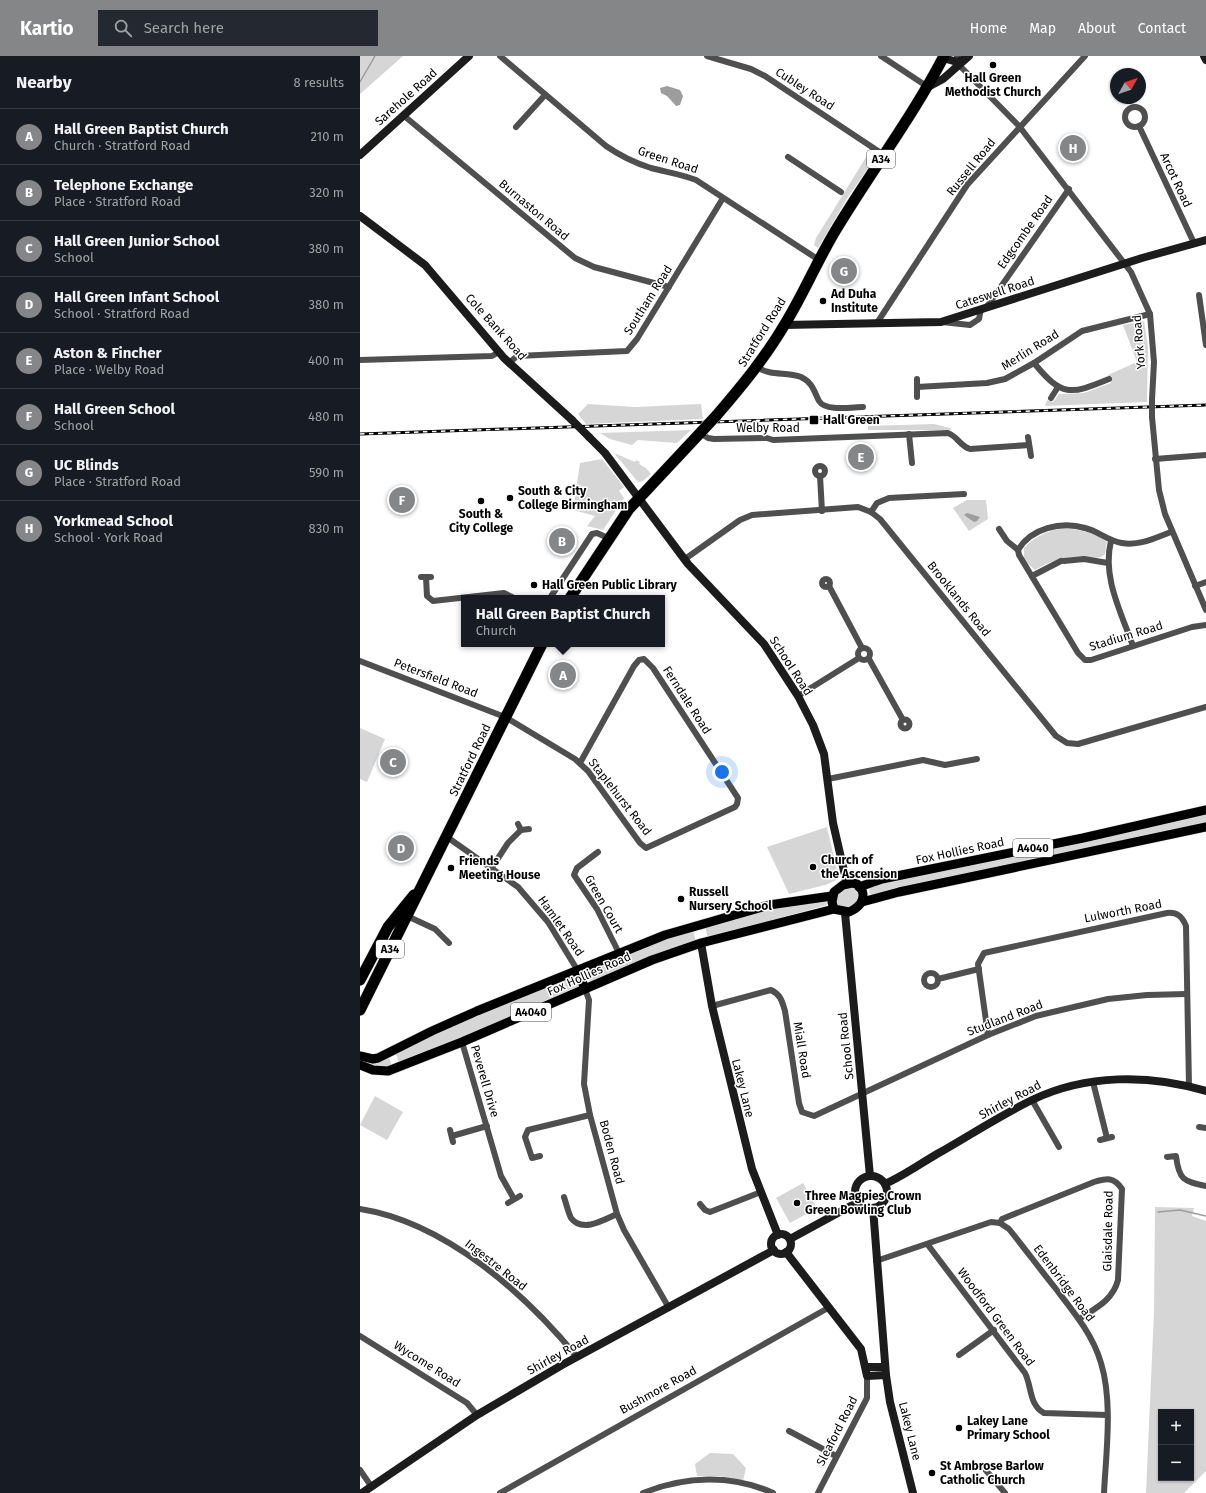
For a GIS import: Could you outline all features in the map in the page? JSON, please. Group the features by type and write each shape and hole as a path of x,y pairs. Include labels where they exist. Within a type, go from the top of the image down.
{"highway":[{"name":"Stratford Road","path":"572,595 608,538 639,498 716,416 757,367 784,325 819,260 859,192 928,87 943,57"},
{"name":"Stratford Road","path":"360,1010 403,914 421,887 447,837 505,716 540,647"},
{"name":"Stratford Road","path":"360,980 388,927 403,914"}],"main road":[{"name":"Fox Hollies Road","path":"859,887 882,878 1083,838 1206,810"},
{"name":"A4040","path":"862,902 899,892 1206,827"},
{"path":"848,884 855,884 863,893 862,902 854,910 845,913 834,909 832,896 839,888 848,884"},
{"name":"Fox Hollies Road","path":"360,1056 373,1059 391,1052 432,1031 664,935 769,905 832,896"},
{"name":"Fox Hollies Road","path":"360,1065 367,1069 380,1071 396,1068 462,1042 652,960 700,943 834,909"},
{"path":"695,926 700,943"},
{"path":"578,971 585,989"},
{"path":"391,1052 396,1068"}],"street":[{"name":"Sarehole Road","path":"360,155 469,56"},
{"name":"Green Road","path":"500,56 616,153 641,165 685,175 696,180 819,260"},
{"name":"Cubley Road","path":"707,56 751,69 765,76 884,155"},
{"path":"881,56 928,87 943,79 959,59"},
{"path":"943,57 959,59 969,56"},
{"name":"Russell Road","path":"877,323 967,184 1084,56"},
{"path":"1204,56 1206,60"},
{"name":"York Road","path":"959,59 1019,126 1125,264 1136,282 1150,314 1154,362 1152,417 1159,490 1172,532 1206,610"},
{"path":"516,127 545,94"},
{"name":"Burnaston Road","path":"403,115 575,258 594,268 669,287"},
{"name":"Arcot Road","path":"1139,126 1194,243"},
{"path":"788,157 841,192"},
{"name":"Edgcombe Road","path":"984,308 1069,190"},
{"name":"Southam Road","path":"509,363 517,356 627,351 638,340 723,198"},
{"name":"Cole Bank Road","path":"360,216 424,264 509,363 589,436 639,498"},
{"name":"Cateswell Road","path":"784,325 941,322 1206,240"},
{"path":"1199,295 1204,308 1206,345"},
{"name":"Merlin Road","path":"917,387 1005,380 1034,363 1082,331 1150,314"},
{"path":"360,360 492,356 499,352"},
{"path":"1034,363 1051,383 1058,387 1079,390 1109,379"},
{"path":"757,367 770,374 790,375 807,381 816,392 819,400 826,406 864,406"},
{"path":"917,379 917,397"},
{"path":"1051,398 1058,387"},
{"name":"Welby Road","path":"701,432 708,438 714,439 767,438 773,440 948,433 955,437 962,446 970,449 1029,445"},
{"path":"909,434 912,463"},
{"path":"1028,437 1031,456"},
{"path":"1155,459 1206,455"},
{"path":"820,476 822,511"},
{"path":"685,559 740,520 752,515 822,511 858,507 871,512 877,503 889,498 964,494"},
{"path":"954,495 954,503"},
{"name":"School Road","path":"639,498 685,559 764,644 798,696 813,725 824,754 833,823 848,884"},
{"name":"Brooklands Road","path":"871,512 880,519 1056,736 1061,740 1078,744 1206,707"},
{"path":"1018,550 1029,538 1052,526 1065,525 1085,528 1111,541 1138,544 1172,532"},
{"name":"Stadium Road","path":"1000,529 1007,540 1018,550 1019,555 1048,606 1081,658 1091,660 1192,627 1206,624"},
{"path":"552,595 592,534 597,533 608,538"},
{"path":"1111,541 1108,563 1111,582 1133,646"},
{"path":"1032,576 1062,561 1084,559 1108,563"},
{"path":"426,577 427,596 433,601 461,598"},
{"path":"1195,586 1206,582"},
{"path":"829,586 862,648 870,651 871,655 869,659 903,720"},
{"path":"486,595 504,593 508,595"},
{"path":"859,658 858,652 862,648"},
{"path":"798,696 859,658 863,660 869,659"},
{"name":"Ferndale Road","path":"580,763 634,666 639,660 644,659 653,668 738,798"},
{"name":"Petersfield Road","path":"360,661 505,716"},
{"name":"Staplehurst Road","path":"505,716 580,763 588,771 646,848 735,807 738,804 738,798"},
{"path":"828,779 923,760 945,765 977,759"},
{"path":"491,868 520,827 529,829"},
{"name":"Hamlet Road","path":"447,837 518,887 538,909 578,971"},
{"name":"Green Court","path":"598,852 577,868 574,875 597,909 619,953"},
{"name":"Lulworth Road","path":"979,969 981,956 987,951 1172,912 1181,917 1186,926 1189,1086"},
{"name":"School Road","path":"845,913 870,1176"},
{"path":"403,914 435,929 449,943"},
{"name":"Lakey Lane","path":"700,943 712,1006 752,1169 778,1235"},
{"path":"938,979 979,969 988,1035"},
{"name":"Boden Road","path":"585,989 589,1000 584,1084 590,1115 617,1214 624,1230 669,1308"},
{"name":"Miall Road","path":"712,1006 771,990 778,993 782,999 785,1011 799,1103 802,1112 808,1116 814,1116 863,1093"},
{"name":"Studland Road","path":"863,1093 988,1035 1036,1016 1108,999 1147,995 1187,994"},
{"name":"Peverell Drive","path":"462,1042 501,1176 514,1199"},
{"name":"Shirley Road","path":"885,1184 1032,1100 1056,1091 1093,1082 1145,1079 1189,1086 1206,1091"},
{"path":"1093,1082 1106,1139"},
{"path":"1032,1100 1059,1147"},
{"path":"540,1156 532,1158 525,1137 528,1130 590,1115"},
{"name":"Peverell Drive","path":"451,1136 487,1126"},
{"path":"1199,1127 1206,1128"},
{"path":"1167,1157 1176,1156 1180,1175 1185,1180 1206,1186"},
{"path":"870,1176 878,1178 885,1184 887,1192 884,1201 873,1208 863,1206 858,1202 855,1194 856,1185 862,1179 870,1176"},
{"name":"Glaisdale Road","path":"1000,1223 1002,1219 1100,1180 1107,1178 1113,1179 1118,1183 1122,1189 1118,1280 1116,1289 1110,1298 1079,1319"},
{"path":"700,1204 705,1210 710,1212 761,1192"},
{"path":"564,1197 570,1216 580,1224 587,1226 617,1214"},
{"path":"790,1239 858,1202"},
{"path":"873,1208 885,1371"},
{"name":"Ingestre Road","path":"360,1209 384,1215 419,1228 459,1249 482,1264 521,1297 577,1357"},
{"path":"876,1261 928,1245 991,1222 1000,1223"},
{"name":"Edenbridge Road","path":"1000,1223 1009,1228 1079,1319 1095,1345 1106,1386 1107,1415 1104,1493"},
{"path":"783,1234 790,1239 790,1248 786,1252 781,1254 774,1250 772,1241 778,1235 783,1234"},
{"name":"Woodford Green Road","path":"928,1245 994,1330 1025,1373 1030,1382 1033,1402 1037,1409 1044,1413 1107,1415"},
{"name":"Shirley Road","path":"362,1493 477,1415 577,1357 774,1250"},
{"path":"786,1252 861,1349 867,1376 885,1371"},
{"name":"Bushmore Road","path":"500,1493 828,1308"},
{"path":"959,1355 994,1330"},
{"name":"Wycome Road","path":"360,1336 467,1403 477,1415"},
{"path":"866,1367 885,1371"},
{"name":"Lakey Lane","path":"885,1371 890,1402 913,1493"},
{"name":"Sleaford Road","path":"818,1493 867,1398 867,1376"},
{"path":"789,1431 836,1456"},
{"path":"984,1468 1005,1493"},
{"path":"360,1470 371,1486"},
{"path":"643,1493 678,1482 696,1480 732,1481 752,1485 773,1493"}],"shaded area":[{"path":"360,56 403,56 360,94"},
{"path":"667,86 680,90 683,96 680,105 676,106 667,96 661,93 660,88"},
{"path":"868,154 874,159 846,200 818,248 814,245 816,238"},
{"path":"1144,321 1148,348 1147,402 1045,406 1047,400 1053,402 1059,394 1084,393 1111,383 1108,375 1137,362 1123,325"},
{"path":"588,404 635,407 701,404 703,419 586,424 578,414"},
{"path":"934,424 950,428 951,430 868,430 868,426"},
{"path":"691,430 677,443 638,440 632,445 610,439 600,433"},
{"path":"614,453 635,462 636,460 640,462 639,464 646,468 651,474 643,481 638,482"},
{"path":"602,459 624,487 619,491 624,498 603,530 587,526 595,516 573,510 580,463"},
{"path":"967,500 986,500 988,519 969,531 953,508"},
{"path":"967,513 980,517 974,522 964,515"},
{"path":"1065,528 1087,532 1107,542 1105,554 1098,558 1065,558 1035,570 1027,563 1024,558 1024,548 1028,544 1043,534 1053,530"},
{"path":"360,728 385,739 367,782 360,779"},
{"path":"1206,813 1206,824 872,895 869,893 870,887 893,880"},
{"path":"827,827 839,879 825,885 789,894 767,847"},
{"path":"851,887 856,888 860,894 859,899 850,908 836,907 836,897 842,890"},
{"path":"826,899 827,905 708,938 705,927 765,910"},
{"path":"693,930 696,942 590,983 585,972 666,938"},
{"path":"576,975 581,987 399,1063 396,1054 437,1033"},
{"path":"389,1057 392,1066 371,1066 371,1063"},
{"path":"375,1096 403,1112 387,1140 360,1125"},
{"name":"Three Magpies Crown Green Bowling Club","path":"803,1183 817,1208 790,1223 776,1198"},
{"path":"1155,1207 1194,1208 1192,1216 1206,1221 1206,1471 1184,1493 1146,1493 1154,1311"},
{"path":"710,1453 733,1454 746,1468 743,1481 720,1476 697,1476 695,1464"}],"waterway":[{"path":"360,82 375,56"},
{"path":"1158,1212 1180,1210 1206,1216"}],"railway":[{"path":"360,434 1206,405"}],"place":[{"name":"Hall Green Methodist Church","path":"993,65"},
{"name":"Yorkmead School","path":"1073,148"},
{"name":"UC Blinds","path":"844,271"},
{"name":"Ad Duha Institute","path":"823,301"},
{"name":"Hall Green","path":"814,420"},
{"name":"Aston & Fincher","path":"861,457"},
{"name":"South & City College Birmingham","path":"510,498"},
{"name":"Hall Green School","path":"402,500"},
{"name":"South & City College","path":"481,501"},
{"name":"Telephone Exchange","path":"562,541"},
{"name":"Hall Green Public Library","path":"534,585"},
{"name":"Hall Green Baptist Church","path":"563,675"},
{"name":"Hall Green Junior School","path":"393,762"},
{"name":"Hall Green Infant School","path":"401,848"},
{"name":"Church of the Ascension","path":"813,867"},
{"name":"Friends Meeting House","path":"451,868"},
{"name":"Russell Nursery School","path":"681,899"},
{"name":"Three Magpies Crown Green Bowling Club","path":"797,1203"},
{"name":"Lakey Lane Primary School","path":"959,1428"},
{"name":"St Ambrose Barlow Catholic Church","path":"932,1473"}]}
